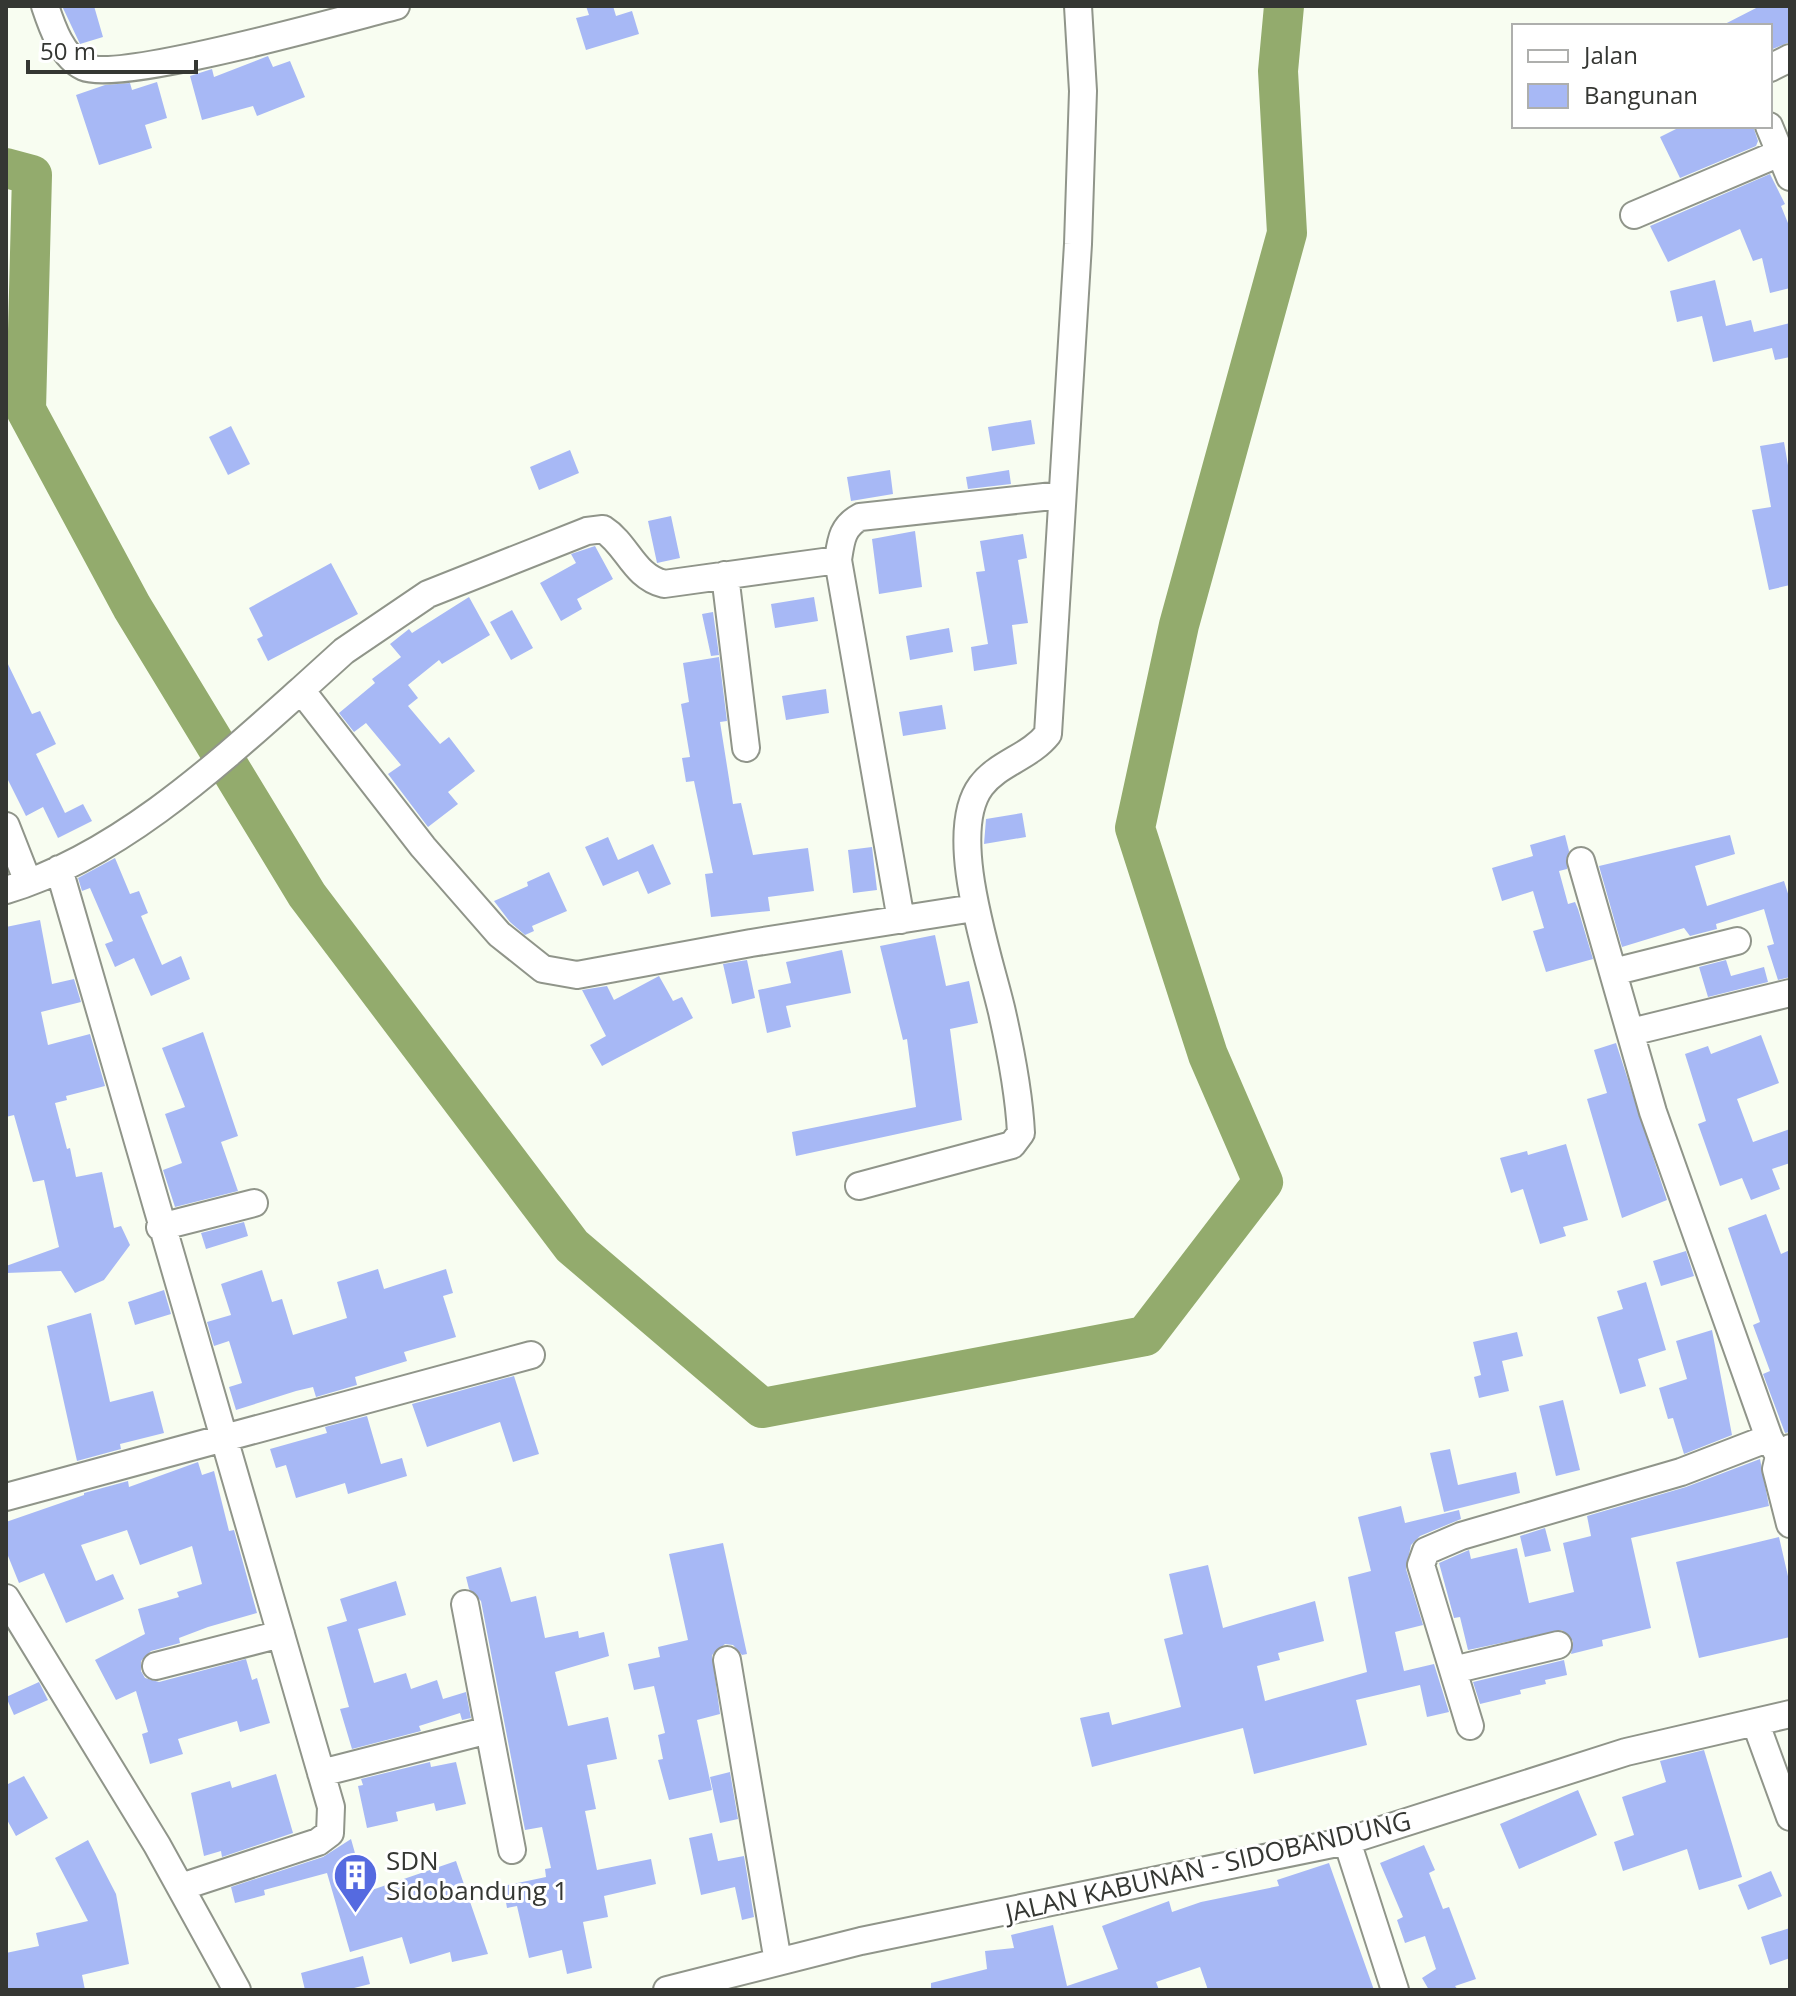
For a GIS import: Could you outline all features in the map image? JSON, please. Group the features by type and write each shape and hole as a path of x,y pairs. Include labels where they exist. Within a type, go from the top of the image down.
{"street":[{"path":"45,6 62,46 74,62 88,69 126,68 181,59 396,6"},
{"path":"859,1186 1012,1145 1019,1139 1021,1121 1014,1065 974,908 968,845 971,814 980,787 1038,748 1048,734 1081,162 1083,91 1078,6"},
{"path":"1772,67 1790,58"},
{"path":"1634,215 1785,165 1770,128"},
{"path":"901,920 838,560 841,534 849,523 860,517 1062,495"},
{"path":"6,826 17,886 59,869 110,840 207,773 344,651 428,594 587,531 603,529 618,538 636,568 649,580 664,584 838,560"},
{"path":"725,575 746,748"},
{"path":"301,690 451,880 499,934 543,969 577,975 974,908"},
{"path":"1581,861 1653,1112 1779,1447 1776,1469 1790,1524"},
{"path":"59,869 91,972 160,1227 331,1807 330,1833 318,1842 181,1887"},
{"path":"1613,972 1737,941"},
{"path":"1631,1032 1790,993"},
{"path":"160,1227 254,1203"},
{"path":"6,1497 531,1355"},
{"path":"1470,1726 1421,1565 1426,1551 1461,1536 1731,1456 1779,1447"},
{"path":"6,1598 181,1887 237,1990"},
{"path":"465,1604 512,1850"},
{"path":"156,1666 281,1634"},
{"path":"1453,1670 1558,1645"},
{"path":"727,1660 778,1962"},
{"name":"JALAN KABUNAN - SIDOBANDUNG","path":"667,1990 877,1938 1347,1841 1626,1752 1790,1714"},
{"path":"1756,1724 1790,1817"},
{"path":"321,1773 489,1730"},
{"path":"1347,1841 1395,1990"}],"building":[{"path":"62,6 94,6 103,37 80,44"},
{"path":"586,6 613,6 616,16 632,11 639,34 586,50 576,18 589,15"},
{"path":"1760,6 1790,6 1790,42 1772,49 1772,24 1725,24"},
{"path":"268,56 273,67 290,61 305,97 257,116 253,106 202,120 190,76 212,69 214,77"},
{"path":"157,82 167,118 145,125 152,148 99,165 76,95 105,85 130,83 132,90"},
{"path":"1678,128 1754,128 1758,141 1756,146 1680,178 1660,137"},
{"path":"1770,174 1785,204 1781,206 1790,228 1790,288 1770,293 1762,258 1753,261 1740,229 1668,262 1650,226"},
{"path":"1715,280 1726,326 1751,320 1754,332 1790,323 1790,357 1775,360 1772,348 1713,362 1702,316 1677,322 1670,291"},
{"path":"1031,420 1035,444 992,451 988,427"},
{"path":"231,426 250,464 228,475 209,437"},
{"path":"1784,442 1790,477 1790,585 1769,590 1752,510 1771,507 1760,446"},
{"path":"570,450 579,473 539,490 530,467"},
{"path":"890,470 893,494 851,501 847,477"},
{"path":"1009,470 1011,484 968,489 966,477"},
{"path":"671,516 680,558 657,563 648,521"},
{"path":"915,531 922,587 879,594 872,539"},
{"path":"1023,534 1027,558 1018,560 1028,623 1012,625 1017,664 974,671 971,647 988,644 976,572 985,571 980,541"},
{"path":"595,546 613,579 577,599 582,609 561,621 540,583 576,563 571,554"},
{"path":"331,563 358,614 268,661 257,639 263,636 249,608"},
{"path":"469,597 490,635 442,664 439,660 408,685 418,698 408,706 440,744 449,737 475,771 448,792 458,804 428,827 388,774 401,765 366,723 354,732 339,713 375,683 372,679 401,657 390,644 409,629 412,633"},
{"path":"814,597 818,621 775,628 771,604"},
{"path":"512,610 533,648 511,660 490,622"},
{"path":"713,612 719,655 711,656 702,614"},
{"path":"949,628 953,652 910,660 906,636"},
{"path":"719,657 727,721 720,722 733,804 741,803 753,855 808,848 814,891 768,897 770,911 711,917 705,874 713,873 694,781 686,782 682,758 690,757 681,704 689,702 683,663"},
{"path":"6,660 32,714 40,711 56,744 36,754 65,813 83,804 92,821 58,838 43,807 26,816 6,776"},
{"path":"826,689 829,713 786,720 782,696"},
{"path":"942,705 946,729 903,736 899,712"},
{"path":"1022,813 1026,837 984,844 986,819"},
{"path":"1565,835 1569,851 1567,869 1559,871 1568,904 1575,902 1578,909 1593,959 1546,972 1533,931 1544,928 1533,891 1502,901 1492,868 1533,856 1530,845"},
{"path":"1730,835 1735,854 1695,866 1707,906 1784,881 1790,900 1790,977 1778,980 1767,946 1774,944 1764,909 1716,924 1717,929 1690,936 1684,928 1622,947 1599,866"},
{"path":"608,837 618,860 653,844 671,884 648,894 638,871 603,886 585,847"},
{"path":"872,847 877,890 853,893 848,850"},
{"path":"115,858 130,894 139,891 148,913 141,916 162,965 181,956 190,979 151,996 134,958 115,967 105,944 113,941 90,888 82,891 78,878"},
{"path":"549,872 567,911 532,926 534,931 525,935 494,901 528,886 527,882"},
{"path":"40,920 52,984 74,979 81,1002 41,1012 48,1045 90,1034 105,1086 66,1096 67,1100 55,1103 67,1149 70,1148 76,1177 102,1172 114,1228 121,1226 130,1245 104,1280 75,1293 61,1271 6,1273 6,1266 59,1247 44,1180 33,1182 14,1115 6,1117 6,927"},
{"path":"935,935 946,986 969,981 978,1023 950,1029 962,1120 796,1156 792,1132 916,1107 907,1039 903,1040 880,946"},
{"path":"842,950 851,993 786,1006 791,1027 767,1033 758,990 791,983 786,962"},
{"path":"747,960 755,998 732,1004 723,964"},
{"path":"1726,960 1731,976 1764,967 1768,982 1708,997 1699,967"},
{"path":"659,976 673,1001 682,997 693,1018 602,1066 590,1045 606,1036 582,990 607,986 614,1000"},
{"path":"203,1032 238,1136 221,1142 238,1191 175,1207 163,1170 182,1163 165,1114 185,1107 162,1048"},
{"path":"1761,1035 1779,1083 1737,1099 1753,1142 1790,1129 1790,1163 1772,1169 1780,1189 1751,1200 1742,1178 1720,1186 1698,1124 1706,1121 1685,1054 1708,1046 1711,1054"},
{"path":"1616,1043 1667,1200 1622,1218 1587,1099 1607,1093 1594,1050"},
{"path":"1566,1144 1588,1220 1563,1227 1566,1236 1540,1244 1523,1189 1511,1193 1500,1158 1527,1151 1528,1155"},
{"path":"1766,1214 1781,1254 1790,1250 1790,1432 1785,1433 1763,1374 1770,1371 1753,1325 1760,1322 1728,1228"},
{"path":"244,1222 248,1236 206,1249 201,1233"},
{"path":"1686,1251 1694,1276 1661,1286 1653,1261"},
{"path":"378,1269 384,1289 446,1269 453,1293 443,1296 456,1337 404,1352 407,1361 355,1377 357,1385 316,1397 313,1387 236,1410 229,1387 242,1383 229,1341 214,1346 207,1322 231,1315 221,1284 262,1270 272,1302 282,1299 293,1335 347,1318 337,1282"},
{"path":"1646,1282 1666,1350 1638,1359 1646,1386 1620,1394 1597,1317 1623,1309 1617,1291"},
{"path":"164,1290 171,1314 135,1325 128,1302"},
{"path":"91,1313 110,1402 153,1391 164,1433 120,1444 121,1449 77,1461 47,1326"},
{"path":"1712,1330 1732,1435 1684,1454 1673,1418 1668,1419 1659,1388 1687,1379 1676,1341"},
{"path":"1517,1332 1523,1356 1502,1361 1509,1391 1479,1398 1474,1377 1481,1375 1473,1342"},
{"path":"514,1376 539,1454 513,1462 500,1422 427,1447 412,1404"},
{"path":"1563,1400 1580,1470 1556,1476 1539,1406"},
{"path":"367,1416 381,1464 402,1458 407,1476 348,1494 345,1483 296,1498 286,1465 276,1468 270,1449 327,1433 325,1427"},
{"path":"1450,1449 1458,1485 1516,1472 1520,1493 1444,1512 1430,1453"},
{"path":"1760,1459 1769,1506 1631,1538 1651,1628 1602,1640 1603,1646 1571,1654 1573,1641 1562,1630 1468,1650 1460,1617 1454,1618 1439,1563 1469,1550 1471,1559 1517,1548 1529,1603 1574,1592 1563,1543 1591,1536 1587,1516 1686,1487"},
{"path":"198,1462 202,1475 214,1471 229,1531 234,1530 257,1613 208,1627 179,1638 180,1643 151,1651 141,1661 141,1671 145,1678 159,1682 246,1659 252,1680 257,1678 270,1723 240,1732 237,1721 178,1739 183,1754 150,1764 142,1734 148,1732 136,1691 116,1700 95,1660 145,1634 138,1609 179,1597 177,1592 202,1584 192,1546 140,1565 127,1530 81,1545 96,1581 113,1574 124,1599 66,1623 44,1573 19,1583 6,1551 6,1522 84,1493 128,1481 129,1487"},
{"path":"1401,1506 1405,1523 1459,1510 1461,1519 1420,1536 1411,1545 1406,1569 1423,1625 1395,1632 1404,1671 1434,1664 1449,1712 1427,1717 1420,1685 1356,1700 1367,1745 1254,1774 1243,1728 1092,1767 1080,1718 1109,1712 1112,1725 1181,1707 1164,1639 1183,1634 1169,1574 1208,1565 1223,1628 1315,1601 1324,1641 1278,1653 1280,1660 1257,1666 1265,1701 1367,1672 1348,1577 1371,1571 1358,1517"},
{"path":"1545,1528 1551,1551 1525,1557 1520,1536"},
{"path":"1779,1537 1790,1585 1790,1637 1699,1658 1676,1562"},
{"path":"723,1543 747,1654 742,1655 733,1645 725,1644 712,1655 720,1714 697,1720 712,1790 669,1800 658,1760 663,1759 658,1735 665,1733 654,1686 634,1690 628,1664 660,1657 658,1647 688,1640 669,1554"},
{"path":"501,1567 511,1602 536,1596 545,1638 578,1631 579,1638 604,1632 609,1656 555,1672 568,1726 608,1717 617,1759 587,1765 596,1809 585,1811 597,1870 651,1859 656,1884 604,1896 608,1917 583,1922 592,1968 567,1974 562,1950 529,1958 517,1906 507,1908 503,1886 546,1877 545,1869 551,1868 542,1827 525,1830 481,1601 469,1589 466,1577"},
{"path":"396,1581 406,1615 358,1629 374,1683 406,1673 411,1689 437,1680 443,1699 466,1692 471,1718 462,1720 460,1713 419,1726 421,1731 352,1749 340,1709 349,1707 327,1627 347,1621 340,1599"},
{"path":"1564,1660 1567,1675 1520,1690 1521,1694 1480,1704 1473,1682"},
{"path":"39,1682 48,1700 14,1715 6,1697"},
{"path":"1704,1750 1742,1877 1699,1890 1687,1849 1623,1871 1614,1842 1634,1835 1622,1797 1666,1782 1660,1761"},
{"path":"430,1762 431,1767 456,1762 466,1804 436,1811 434,1803 396,1812 398,1821 367,1828 358,1786 363,1785 361,1779"},
{"path":"730,1772 738,1819 720,1823 710,1777"},
{"path":"276,1774 293,1833 222,1857 221,1851 204,1856 191,1793 230,1781 232,1788"},
{"path":"24,1776 48,1818 16,1836 6,1818 6,1785"},
{"path":"1578,1790 1597,1835 1519,1869 1500,1824"},
{"path":"712,1833 718,1861 744,1856 754,1917 742,1920 735,1887 701,1895 689,1838"},
{"path":"351,1839 366,1892 456,1861 488,1954 452,1962 450,1952 410,1964 402,1937 350,1952 327,1873 264,1890 265,1895 235,1903 231,1887 323,1857"},
{"path":"88,1840 116,1894 129,1964 82,1975 85,1990 6,1990 6,1953 39,1946 36,1933 88,1921 55,1858"},
{"path":"1424,1845 1435,1870 1429,1873 1443,1909 1449,1907 1476,1979 1455,1986 1458,1990 1429,1990 1422,1978 1436,1969 1425,1936 1405,1943 1397,1920 1403,1917 1380,1863"},
{"path":"1329,1863 1374,1990 1208,1990 1200,1967 1156,1982 1159,1990 931,1990 931,1983 987,1969 985,1951 1014,1948 1011,1935 1053,1925 1067,1986 1118,1969 1102,1926 1169,1901 1172,1912 1201,1902 1279,1886 1277,1880"},
{"path":"1771,1871 1782,1896 1748,1910 1738,1885"},
{"path":"1790,1928 1790,1958 1770,1965 1761,1937"},
{"path":"363,1956 370,1984 346,1990 305,1990 301,1973"}],"waterway":[{"path":"6,168 32,175 26,410 132,607 307,895 572,1246 762,1408 1145,1336 1263,1182 1208,1055 1135,828 1179,625 1287,233 1278,71 1284,6"}],"place":[{"name":"SDN Sidobandung 1","path":"355,1914"}]}
